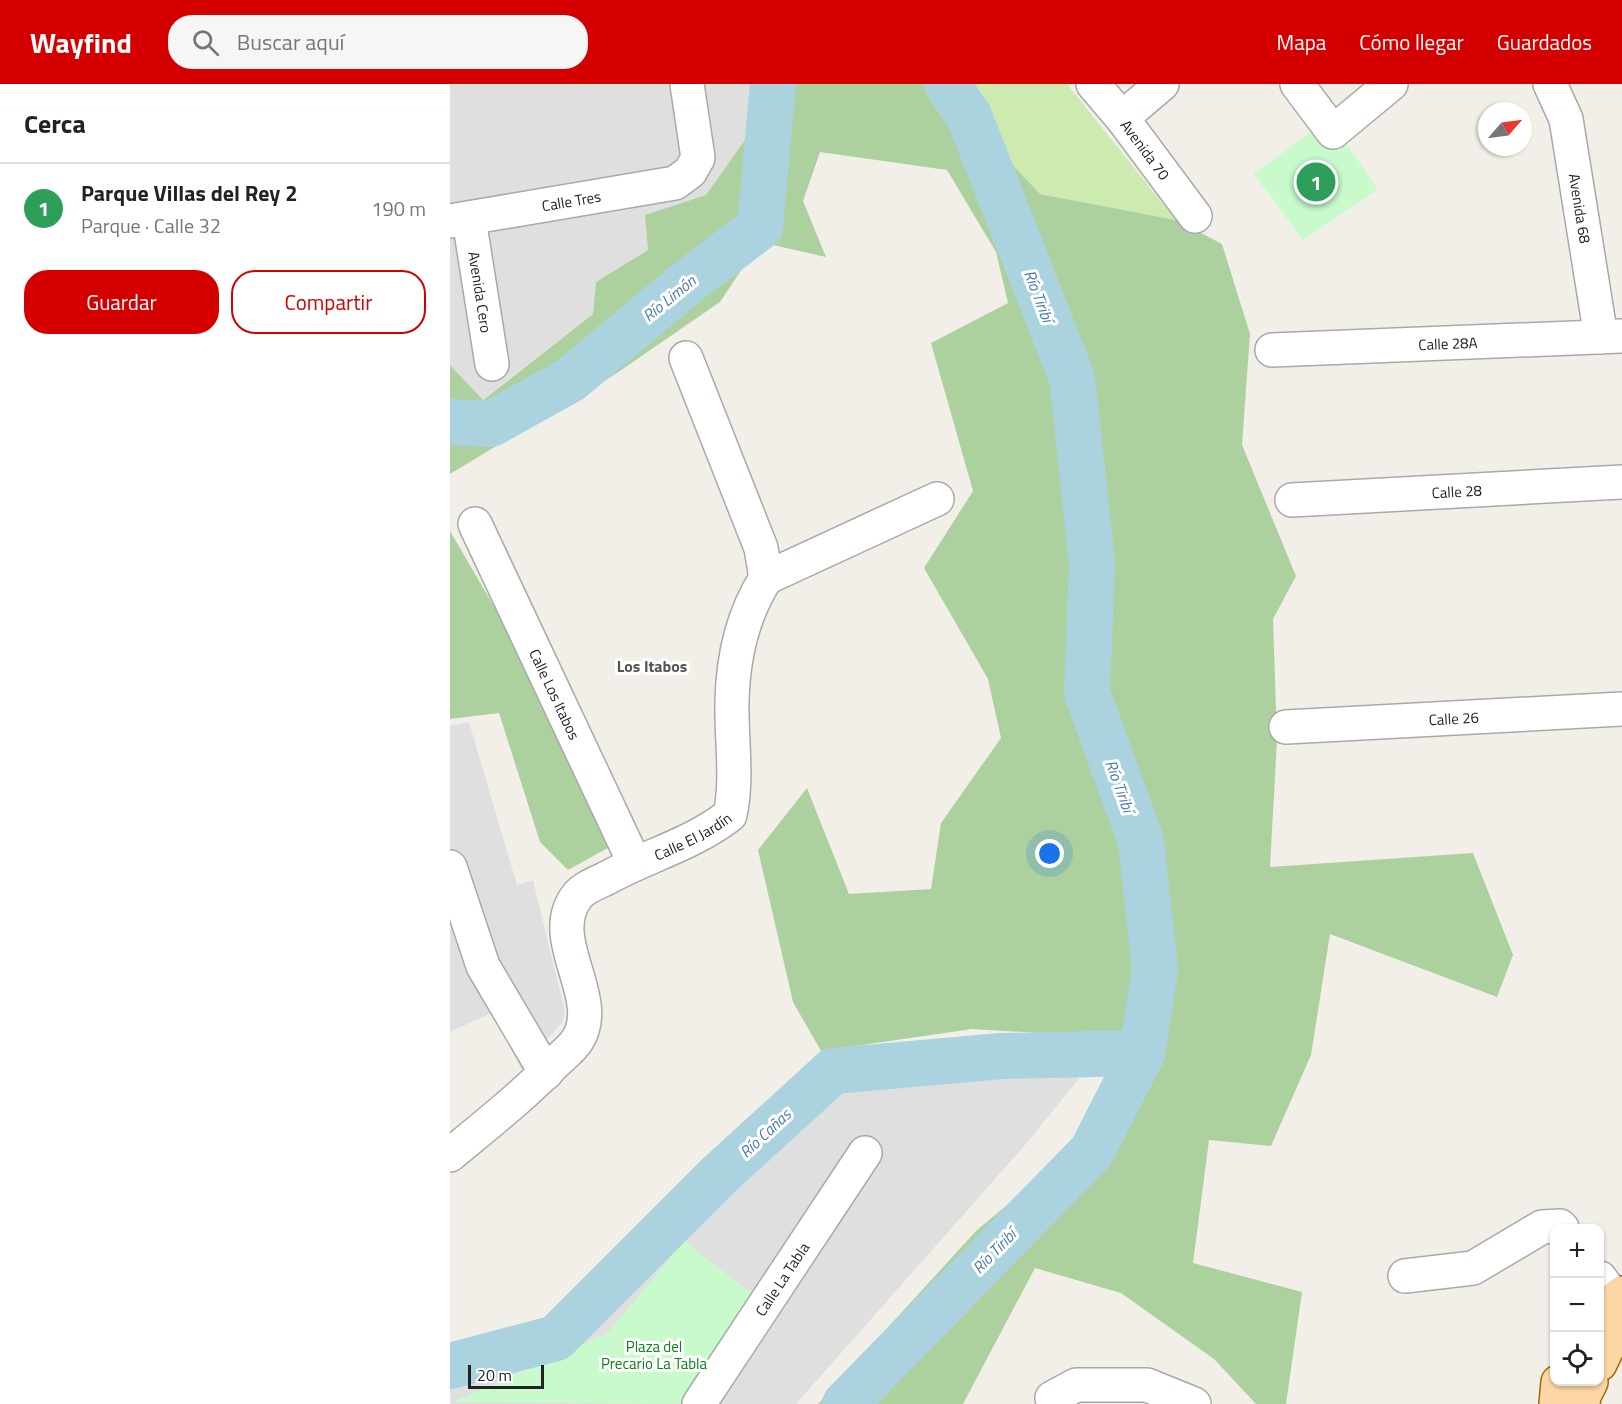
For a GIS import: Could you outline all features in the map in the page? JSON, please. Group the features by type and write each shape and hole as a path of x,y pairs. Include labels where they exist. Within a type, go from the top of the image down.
{"main road":[{"path":"1604,1354 1611,1341 1622,1330"},
{"path":"1556,1404 1558,1386"},
{"path":"1584,1404 1584,1396 1589,1386"}],"street":[{"name":"Calle Tres","path":"460,220 675,183 690,172 698,158 687,84"},
{"name":"Avenida 70","path":"1093,84 1122,118 1195,216"},
{"path":"1122,118 1162,84"},
{"path":"1297,84 1333,132 1391,84"},
{"name":"Avenida 68","path":"1550,84 1566,120 1611,336"},
{"name":"Avenida Cero","path":"460,220 492,364"},
{"name":"Calle 28A","path":"1272,351 1611,336"},
{"path":"686,358 761,548 766,578 937,499"},
{"name":"Calle 28","path":"1292,501 1622,482"},
{"name":"Calle Los Itabos","path":"475,524 634,862"},
{"name":"Calle El Jardín","path":"450,1155 546,1073 578,1039 584,1022 582,995 567,935 568,909 579,893 634,862 710,831 730,815 734,795 732,698 740,638 750,603 766,578"},
{"name":"Calle 26","path":"1286,727 1622,709"},
{"path":"450,867 483,966 546,1073"},
{"name":"Calle La Tabla","path":"699,1404 865,1153"},
{"path":"1405,1275 1473,1268 1542,1227 1550,1227"},
{"path":"1052,1398 1076,1384 1147,1385 1194,1404"}],"shaded area":[{"path":"450,84 763,84 752,130 706,195 645,215 648,250 596,282 593,314 482,400 450,365"},
{"path":"469,722 517,885 533,880 565,1012 562,1023 521,1069 493,1012 450,1032 450,726"},
{"path":"1090,1065 1025,1145 796,1404 450,1404 450,1381 580,1338 835,1085"}],"green space":[{"path":"763,84 937,84 1040,194 1176,220 1222,244 1250,334 1242,445 1296,576 1273,619 1277,740 1270,867 1473,853 1513,955 1497,997 1330,934 1311,1055 1271,1146 1209,1140 1193,1263 1302,1292 1286,1404 1256,1404 1214,1359 1121,1293 1035,1268 963,1404 818,1404 976,1231 1149,1086 1075,1035 972,1029 821,1051 793,1002 758,850 807,788 849,894 931,889 941,823 1001,738 988,679 924,568 973,491 931,343 1008,303 996,252 947,170 820,152 803,201 826,257 760,242 720,302 614,375 450,474 450,365 483,400 593,314 596,282 648,250 645,215 706,195 752,130"},
{"path":"937,84 1067,84 1176,220 1040,194"},
{"path":"1317,127 1342,138 1378,189 1303,240 1254,174"},
{"path":"450,531 510,634 615,844 568,870 540,842 499,713 450,719"},
{"name":"Plaza del Precario La Tabla","path":"684,1241 755,1296 679,1404 453,1402 608,1333"}],"waterway":[{"name":"Río Limón","path":"450,422 491,424 570,380 689,281 760,227 773,84"},
{"name":"Río Tiribí","path":"845,1404 1092,1151 1142,1053 1155,969 1141,841 1087,693 1092,562 1072,378 969,116 947,84"},
{"name":"Río Cañas","path":"450,1366 556,1338 719,1175 833,1071 1001,1056 1142,1053"}],"place":[{"name":"Parque Villas del Rey 2","path":"1316,182"}],"district":[{"name":"Los Itabos","path":"652,666"}]}
